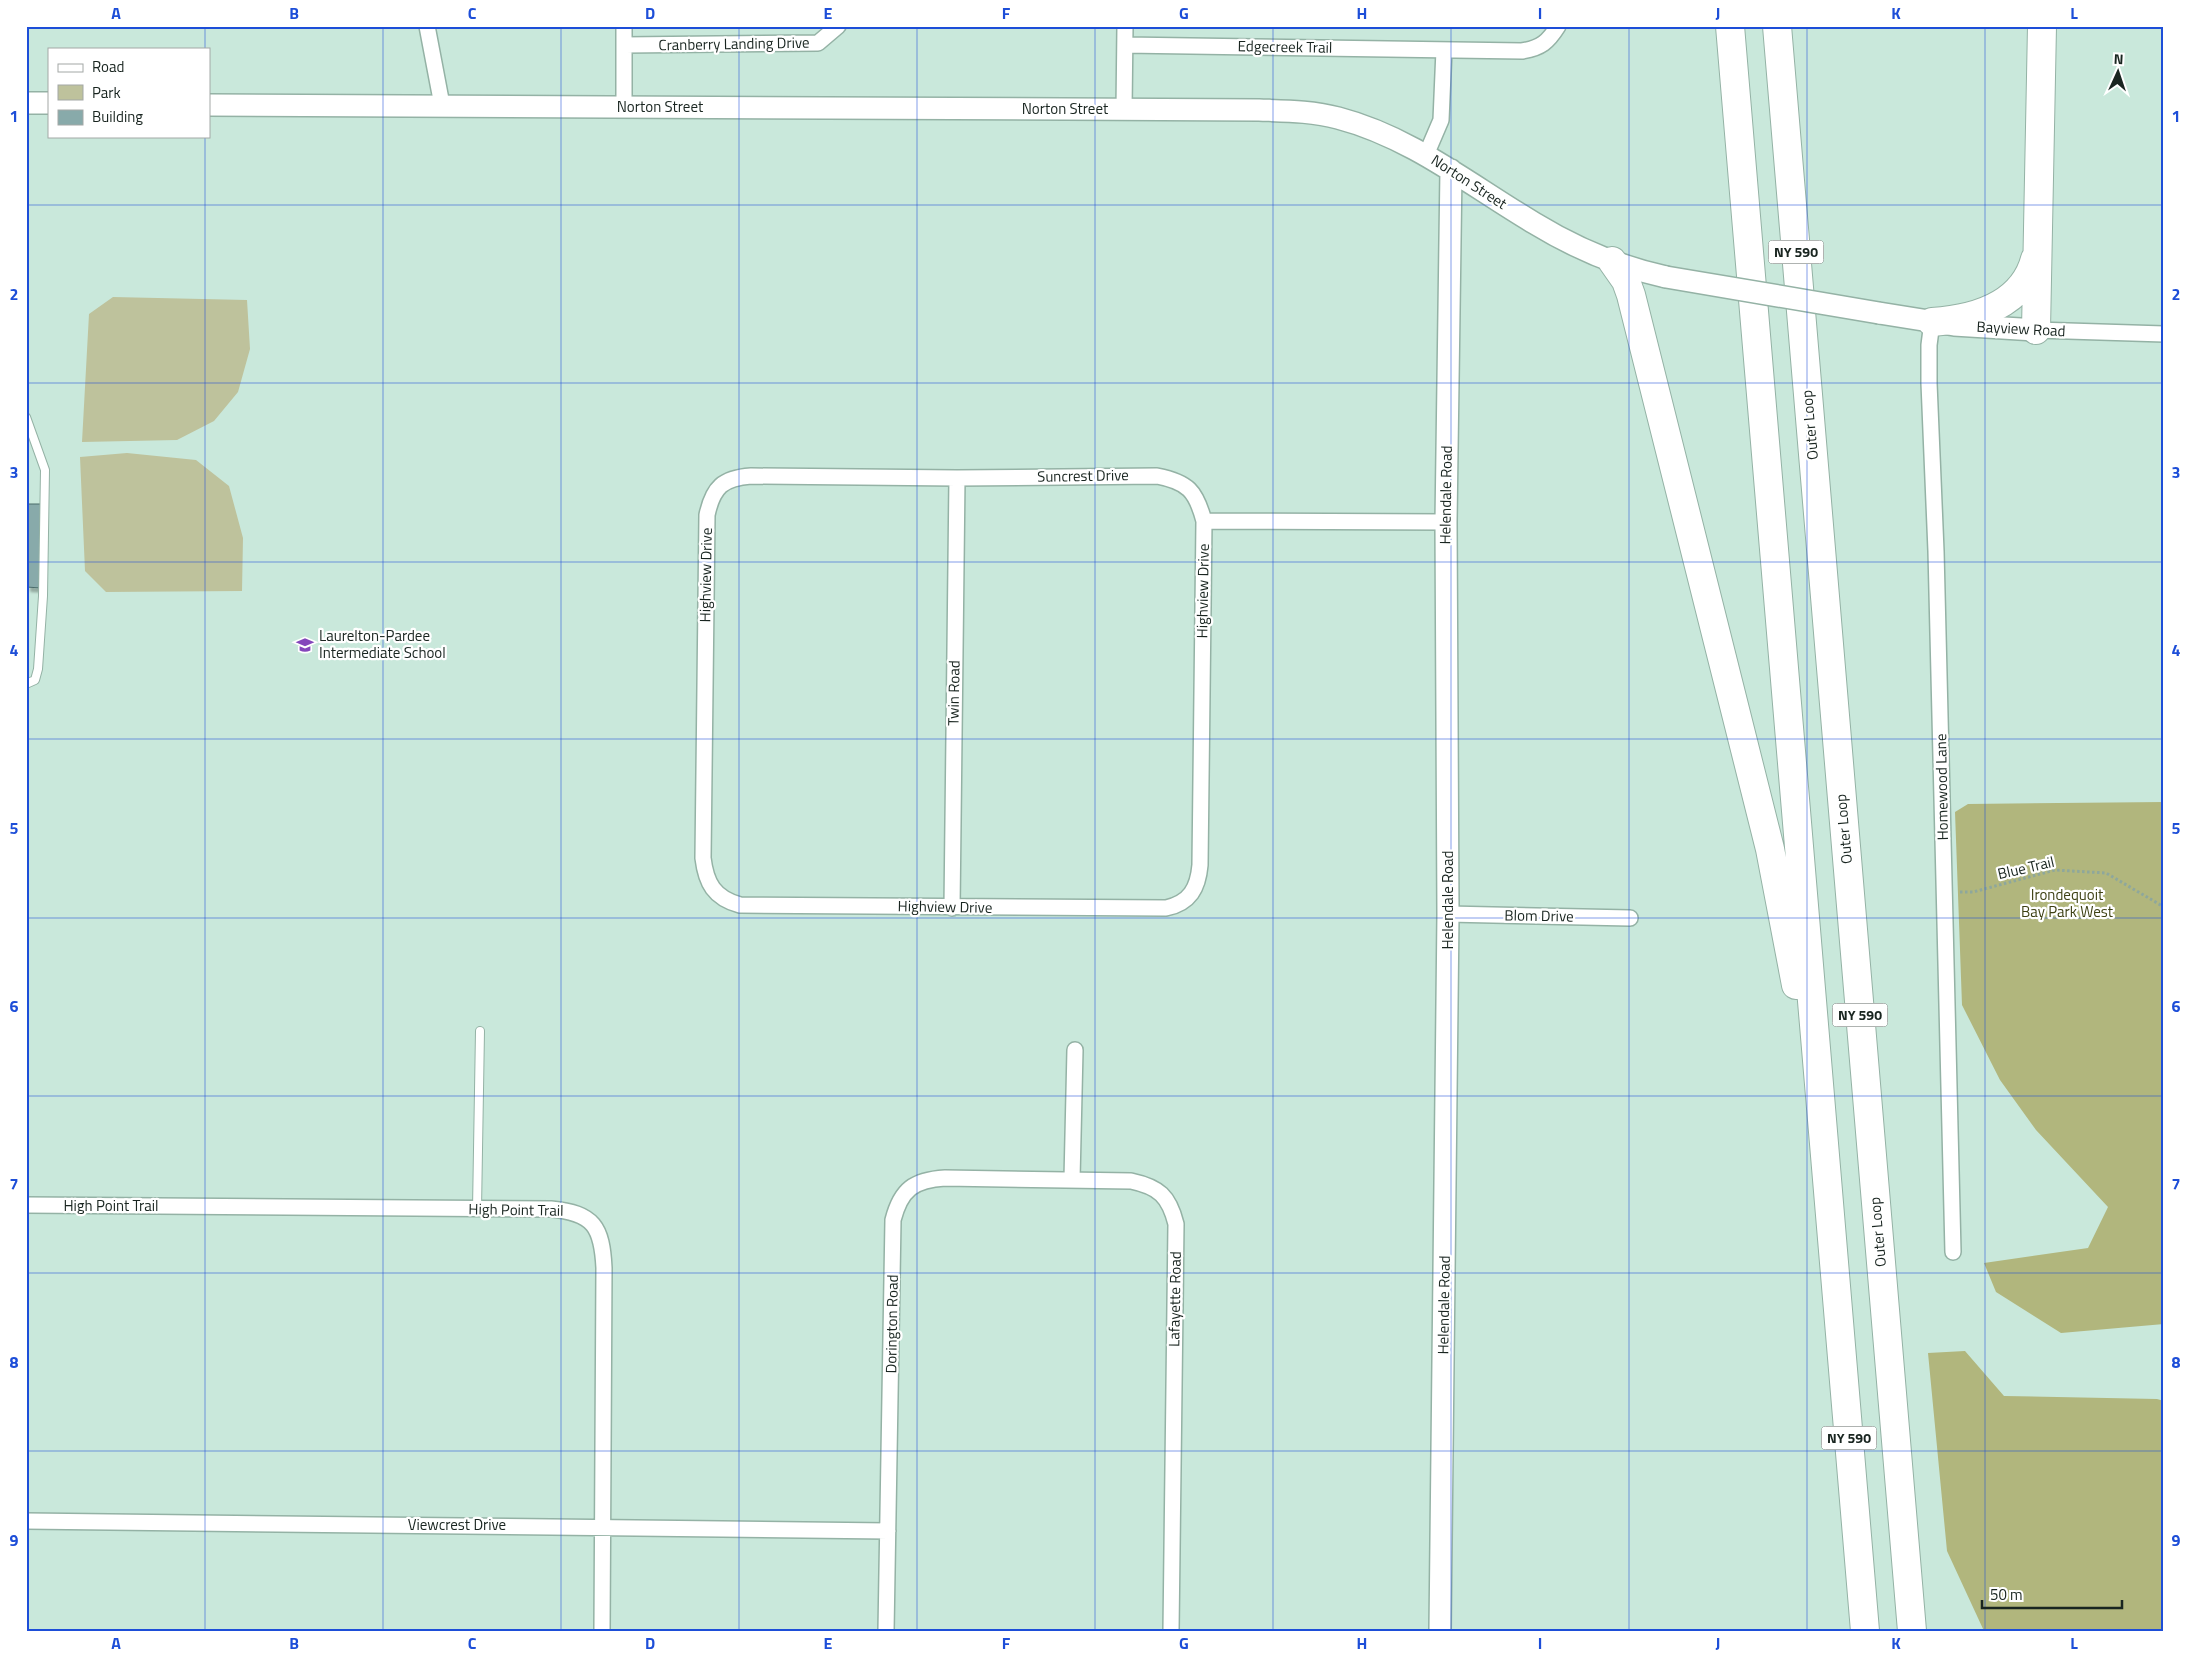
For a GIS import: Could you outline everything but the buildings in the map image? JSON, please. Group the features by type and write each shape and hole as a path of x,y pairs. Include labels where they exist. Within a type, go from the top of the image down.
{"highway":[{"name":"NY 590","path":"1730,26 1865,1631"},
{"name":"Outer Loop","path":"1777,26 1912,1631"},
{"path":"1781,26 1783,106"},
{"path":"2036,330 2042,26"},
{"path":"1932,322 1973,315 1997,306 2011,297 2023,285 2032,270 2038,248"},
{"path":"1612,261 1626,281 1631,295 1770,849 1813,1084 1825,1161 1833,1246"}],"main road":[{"path":"26,103 48,103"},
{"name":"Norton Street","path":"210,104 1258,110 1318,114 1372,129 1426,155 1541,227 1612,261 1666,277 1879,313"},
{"name":"Helendale Road","path":"1440,1631 1448,914 1446,522 1451,170"},
{"name":"Bayview Road","path":"1879,313 1932,322 2036,330"}],"street":[{"path":"427,26 442,105"},
{"path":"624,26 624,106"},
{"name":"Cranberry Landing Drive","path":"625,45 818,43 838,26"},
{"path":"1124,109 1126,26"},
{"name":"Edgecreek Trail","path":"1125,45 1506,51 1536,49 1550,39 1558,26"},
{"path":"1426,155 1441,120 1444,50"},
{"name":"Homewood Lane","path":"1932,322 1929,345 1929,383 1936,551 1953,1252"},
{"name":"Bayview Road","path":"2036,330 2164,334"},
{"name":"Suncrest Drive","path":"709,505 714,492 722,484 739,476 957,478 1156,476 1175,480 1189,488 1199,502 1204,522"},
{"name":"Twin Road","path":"952,908 957,478"},
{"name":"Highview Drive","path":"709,505 707,515 703,858 705,873 716,895 728,902 740,905 952,908 1166,908 1187,900 1195,891 1200,865 1204,522"},
{"path":"1204,522 1446,522"},
{"name":"Blom Drive","path":"1448,914 1630,918"},
{"path":"1072,1178 1075,1050"},
{"name":"Dorington Road","path":"886,1631 893,1220 896,1206 910,1187 932,1179 1072,1178"},
{"name":"Lafayette Road","path":"1072,1178 1131,1181 1147,1184 1159,1190 1167,1200 1176,1224 1171,1631"},
{"name":"High Point Trail","path":"26,1206 477,1209 571,1211 583,1216 592,1223 600,1235 604,1268 602,1631"},
{"name":"Viewcrest Drive","path":"26,1521 602,1526 888,1531"}],"lane":[{"path":"26,417 45,470 43,596 38,669 35,680 26,684"},
{"path":"477,1209 480,1031"}],"path":[{"name":"Blue Trail","path":"1944,893 1973,892 2055,870 2106,873 2164,907"}],"green space":[{"path":"113,297 247,300 250,349 238,392 214,421 177,440 82,442 89,314"},
{"path":"127,453 196,460 229,486 243,538 242,591 106,592 85,571 80,457"},
{"name":"Irondequoit Bay Park West","path":"2164,802 2164,1324 2061,1333 1996,1292 1984,1263 2088,1248 2108,1207 2036,1130 2000,1080 1962,1005 1955,812 1968,804"},
{"path":"1965,1351 2004,1396 2157,1399 2164,1401 2164,1631 1984,1631 1947,1551 1928,1353"}],"place":[{"name":"Laurelton-Pardee Intermediate School","path":"305,645"}]}
